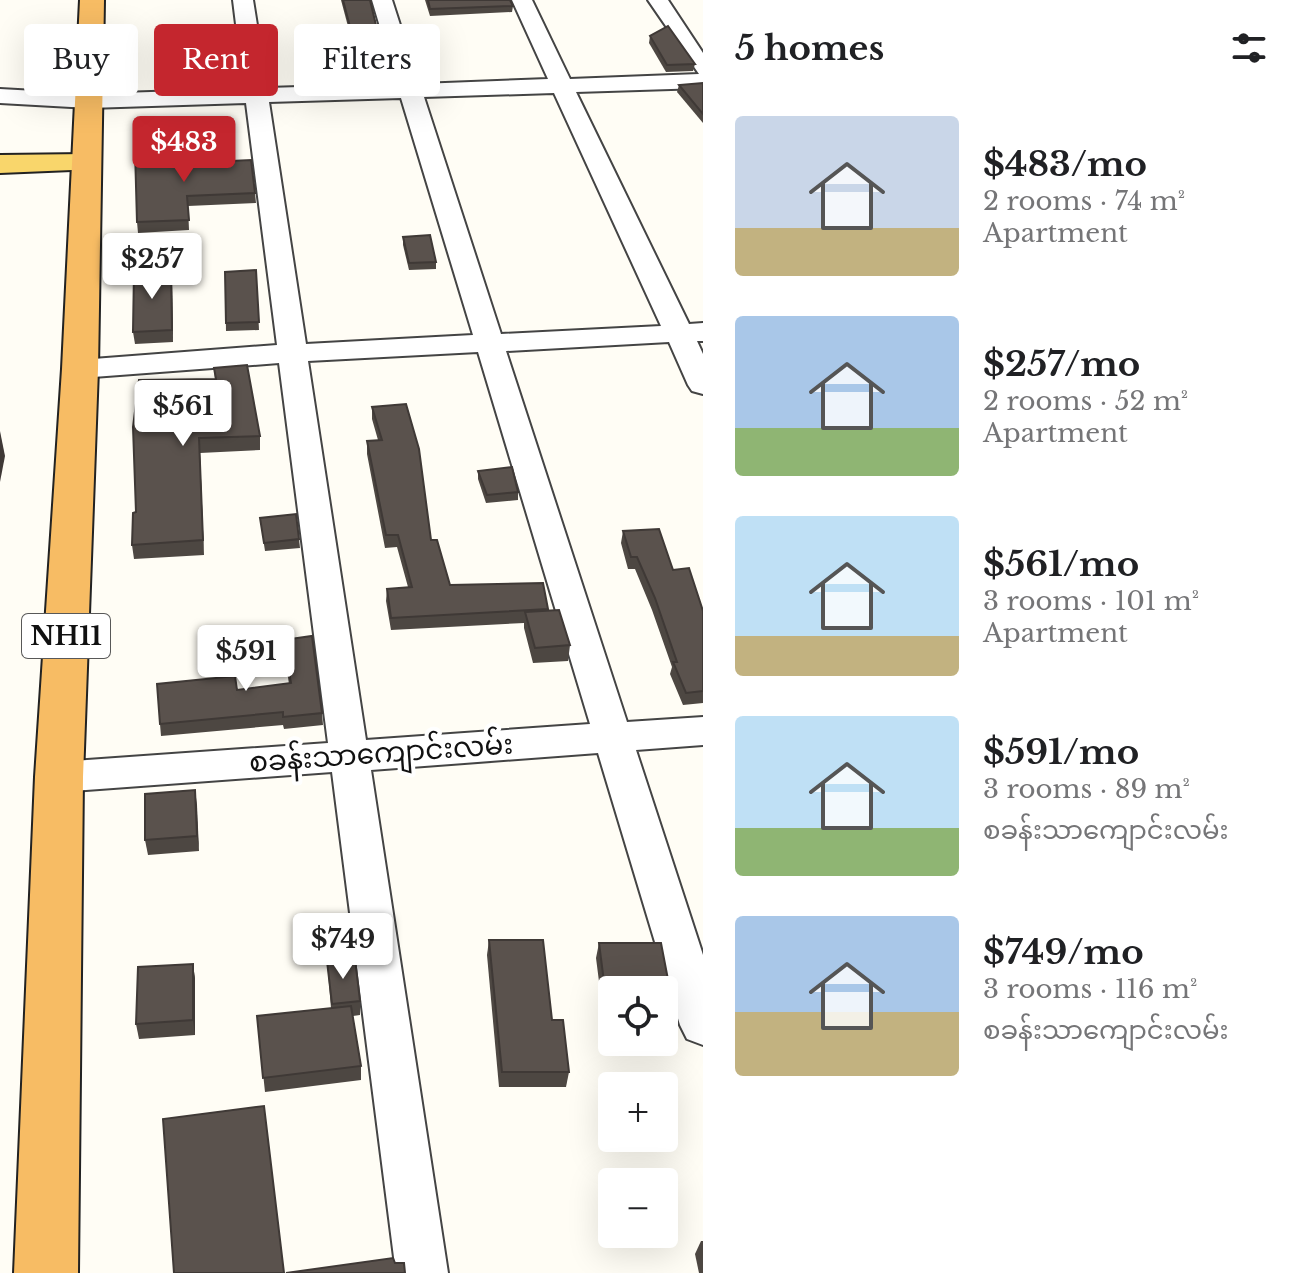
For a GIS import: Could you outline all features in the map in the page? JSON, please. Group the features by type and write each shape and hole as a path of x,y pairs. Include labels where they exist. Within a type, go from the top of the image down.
{"highway":[{"name":"NH11","path":"46,1273 59,777 80,369 92,0"}],"main road":[{"path":"0,164 86,163"}],"street":[{"path":"243,0 290,353 422,1273"},
{"path":"382,0 390,24"},
{"path":"522,0 690,333 703,385"},
{"path":"658,0 703,69"},
{"path":"440,91 703,81"},
{"path":"0,96 89,101 294,96"},
{"path":"414,96 487,343 703,1025"},
{"path":"80,369 290,353 690,333"},
{"name":"စခန်းသာကျောင်းလမ်း","path":"59,777 703,731"}],"building":[{"path":"343,0 370,0 376,24 349,24"},
{"path":"428,0 510,0 513,6 430,9"},
{"path":"668,26 695,64 667,65 650,36"},
{"path":"703,83 703,114 679,85"},
{"path":"166,149 166,164 251,160 255,193 187,196 189,220 137,222 135,150"},
{"path":"430,235 436,262 409,263 403,237"},
{"path":"171,270 172,330 133,332 134,271"},
{"path":"256,270 259,322 226,323 225,272"},
{"path":"247,365 260,436 199,438 203,540 132,545 133,513 136,512 133,427 139,380 216,379 214,368"},
{"path":"406,404 419,449 431,540 437,540 450,585 543,583 548,609 391,618 387,589 412,587 398,535 386,535 367,441 382,440 372,407"},
{"path":"512,467 518,492 487,495 478,471"},
{"path":"296,514 299,539 264,543 260,518"},
{"path":"659,529 673,570 689,568 703,611 703,691 686,693 673,662 677,662 655,598 637,557 631,557 623,531"},
{"path":"559,610 570,645 535,648 525,612"},
{"path":"312,636 322,713 283,717 283,712 160,724 157,684 235,676 237,690 291,683 283,640"},
{"path":"195,790 197,836 145,840 145,794"},
{"path":"489,940 543,940 552,1020 563,1020 569,1072 502,1072"},
{"path":"599,943 661,943 667,976 603,976"},
{"path":"355,959 360,1001 332,1004 327,961"},
{"path":"193,964 193,1020 136,1024 138,967"},
{"path":"351,1006 361,1066 263,1078 257,1016"},
{"path":"264,1106 284,1273 174,1273 163,1119"},
{"path":"393,1258 395,1263 404,1263 405,1273 286,1273"}]}
